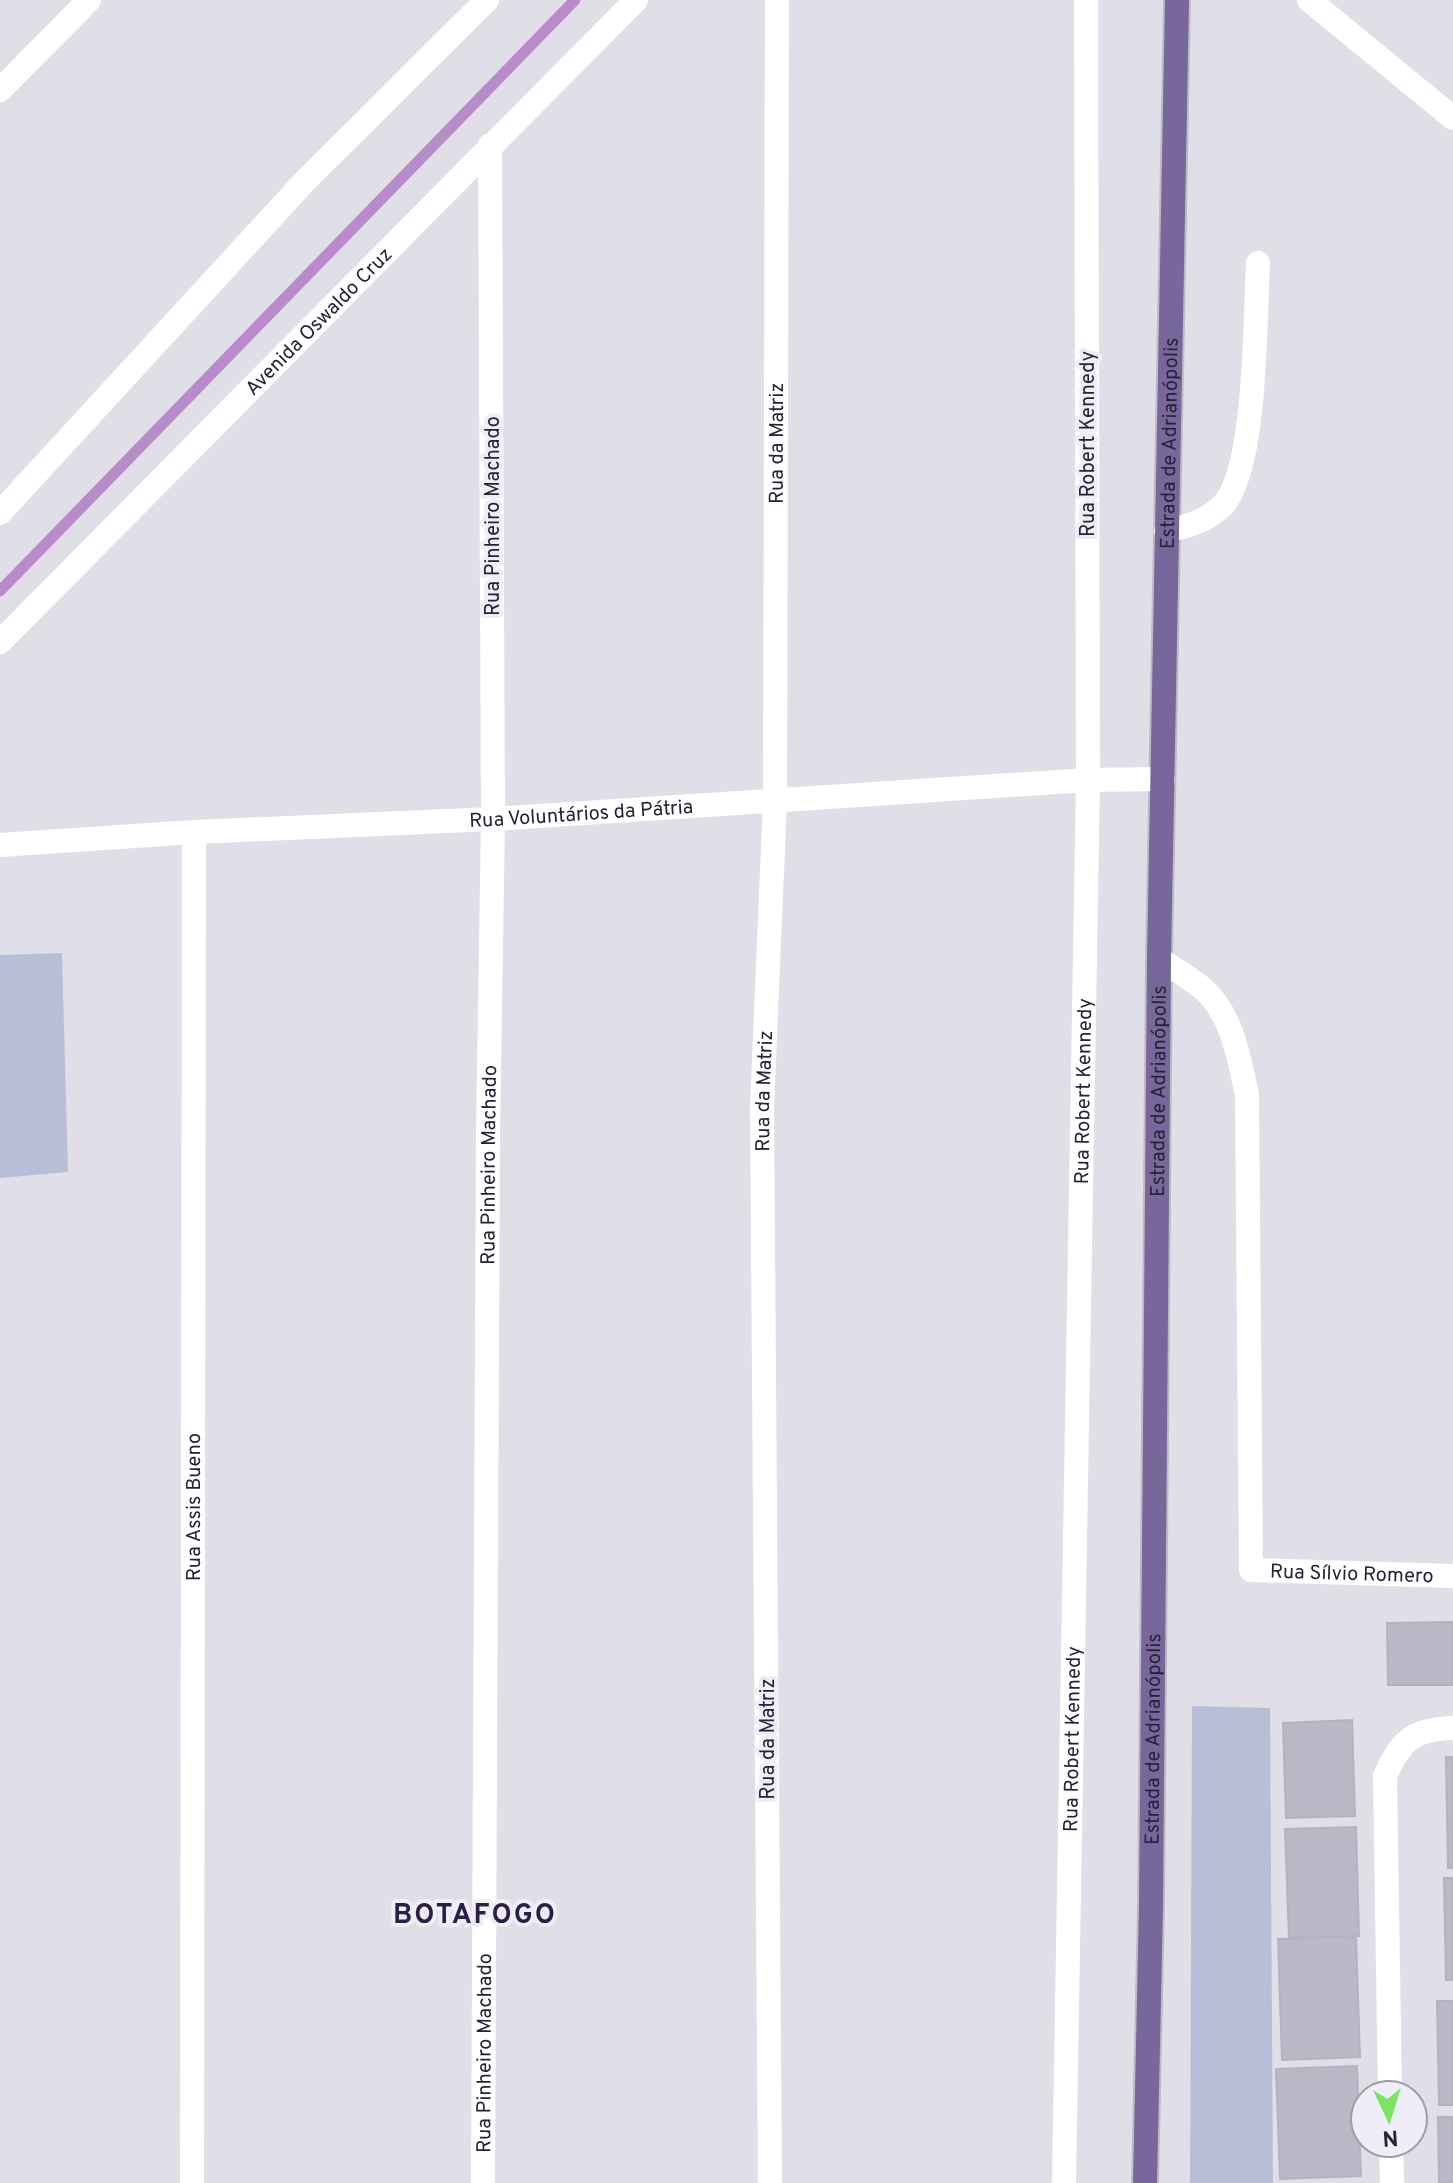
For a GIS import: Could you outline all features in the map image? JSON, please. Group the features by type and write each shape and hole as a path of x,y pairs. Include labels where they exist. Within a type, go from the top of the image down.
{"main road":[{"name":"Estrada de Adrianópolis","path":"1145,2183 1151,1890 1159,959 1177,0"}],"street":[{"path":"0,90 89,0"},
{"path":"0,513 305,181 487,0"},
{"name":"Avenida Oswaldo Cruz","path":"0,642 636,0"},
{"name":"Rua da Matriz","path":"770,2183 762,1108 775,801 777,0"},
{"name":"Rua Robert Kennedy","path":"1064,2183 1088,780 1086,0"},
{"path":"1309,0 1453,118"},
{"name":"Rua Pinheiro Machado","path":"483,2183 488,1134 493,819 490,145"},
{"path":"1166,531 1198,524 1224,504 1240,469 1251,416 1258,263"},
{"name":"Rua Voluntários da Pátria","path":"0,845 194,832 493,819 1088,780 1163,779"},
{"name":"Rua Assis Bueno","path":"192,2183 194,832"},
{"name":"Rua Sílvio Romero","path":"1159,959 1203,989 1225,1016 1238,1053 1247,1095 1251,1570 1453,1576"},
{"path":"1390,2079 1385,1776 1395,1753 1412,1734 1453,1728"},
{"path":"1391,2159 1392,2183"}],"shaded area":[{"path":"62,953 68,1172 0,1178 0,955"},
{"path":"1192,1706 1270,1708 1273,2183 1190,2183"}],"building":[{"path":"1453,1622 1453,1685 1388,1685 1387,1623"},
{"path":"1352,1720 1355,1816 1286,1818 1283,1723"},
{"path":"1446,1757 1453,1757 1453,1868 1448,1868"},
{"path":"1356,1827 1359,1936 1289,1938 1285,1829"},
{"path":"1444,1878 1453,1878 1453,1980 1446,1980"},
{"path":"1356,1936 1360,2057 1282,2060 1278,1939"},
{"path":"1437,2001 1453,2001 1453,2105 1439,2105"},
{"path":"1357,2066 1357,2079 1349,2079 1349,2159 1360,2159 1361,2176 1280,2179 1276,2069"},
{"path":"1438,2117 1453,2117 1453,2183 1439,2183"}],"waterway":[{"path":"0,591 575,0"}],"district":[{"name":"BOTAFOGO","path":"475,1913"}]}
